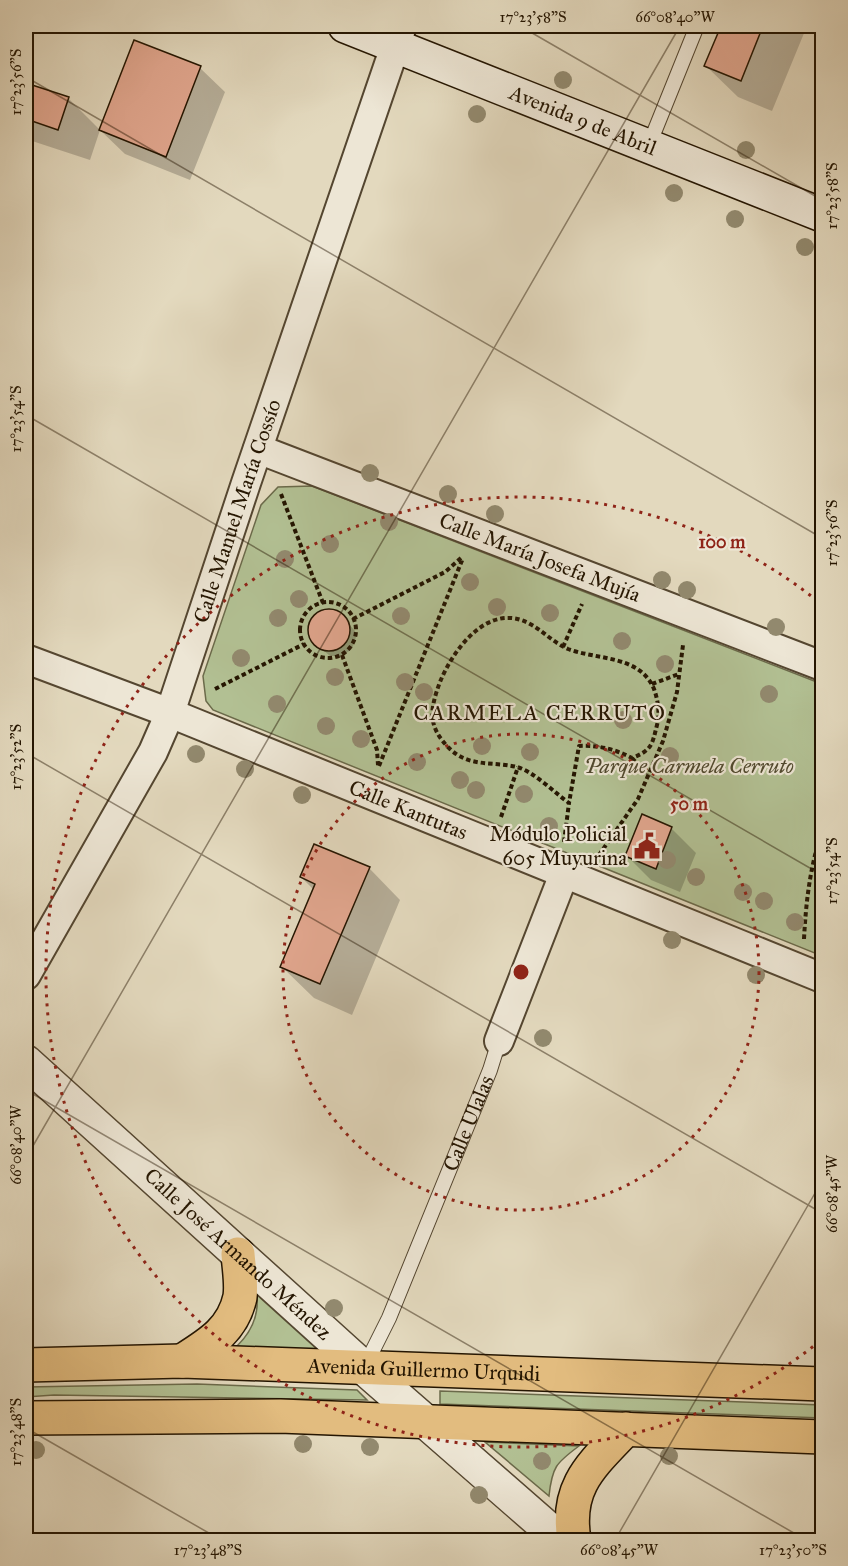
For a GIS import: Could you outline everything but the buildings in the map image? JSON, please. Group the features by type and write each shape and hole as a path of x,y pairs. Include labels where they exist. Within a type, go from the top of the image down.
{"main road":[{"path":"182,1361 216,1340 232,1321 240,1295 238,1254"},
{"name":"Avenida Guillermo Urquidi","path":"26,1365 182,1361 822,1384"},
{"path":"26,1418 280,1416 822,1437"},
{"path":"574,1540 571,1521 577,1491 589,1468 626,1429"}],"street":[{"name":"Avenida 9 de Abril","path":"345,26 398,36 649,145 822,215"},
{"name":"Calle Manuel María Cossío","path":"26,975 153,752 170,713 398,36"},
{"name":"Calle María Josefa Mujía","path":"258,449 822,666"},
{"name":"Calle Kantutas","path":"26,659 170,713 822,978"},
{"name":"Calle Ulalas","path":"499,1041 564,874"},
{"name":"Calle José Armando Méndez","path":"26,1062 364,1368 561,1540"}],"lane":[{"path":"649,145 697,26"},
{"name":"Calle Ulalas","path":"364,1368 394,1307 490,1070 499,1041"}],"path":[{"path":"281,494 322,603"},
{"path":"342,655 377,750 378,769 464,556 445,572 354,619"},
{"path":"563,647 583,602"},
{"path":"322,603 341,606 354,619 355,635 348,650 342,655 325,658 317,656 304,644 301,636 302,619 307,612 322,603"},
{"path":"569,803 518,767 468,760 450,749 434,729 432,705 443,675 466,640 486,622 515,617 531,624 563,647 579,654 617,660 635,667 652,684 657,697 658,719 652,744 647,752 632,758"},
{"path":"598,856 638,799 663,741 677,692 684,641"},
{"path":"214,689 304,644"},
{"path":"652,684 679,674"},
{"path":"564,843 579,746 594,745 618,750 632,758 647,775"},
{"path":"501,818 518,767"},
{"path":"804,940 807,889 822,831"}],"green space":[{"name":"Parque Carmela Cerruto","path":"312,486 822,684 822,956 213,710 206,701 203,676 261,505 278,487"},
{"path":"257,1295 319,1351 236,1347 253,1324 257,1310"},
{"path":"197,1384 357,1390 367,1400 54,1395 26,1397 26,1387"},
{"path":"440,1391 822,1405 822,1418 440,1404"},
{"path":"485,1442 579,1446 556,1466 549,1496"}],"place":[{"name":"Módulo Policial 605 Muyurina","path":"647,846"}],"district":[{"name":"CARMELA CERRUTO","path":"540,712"}]}
